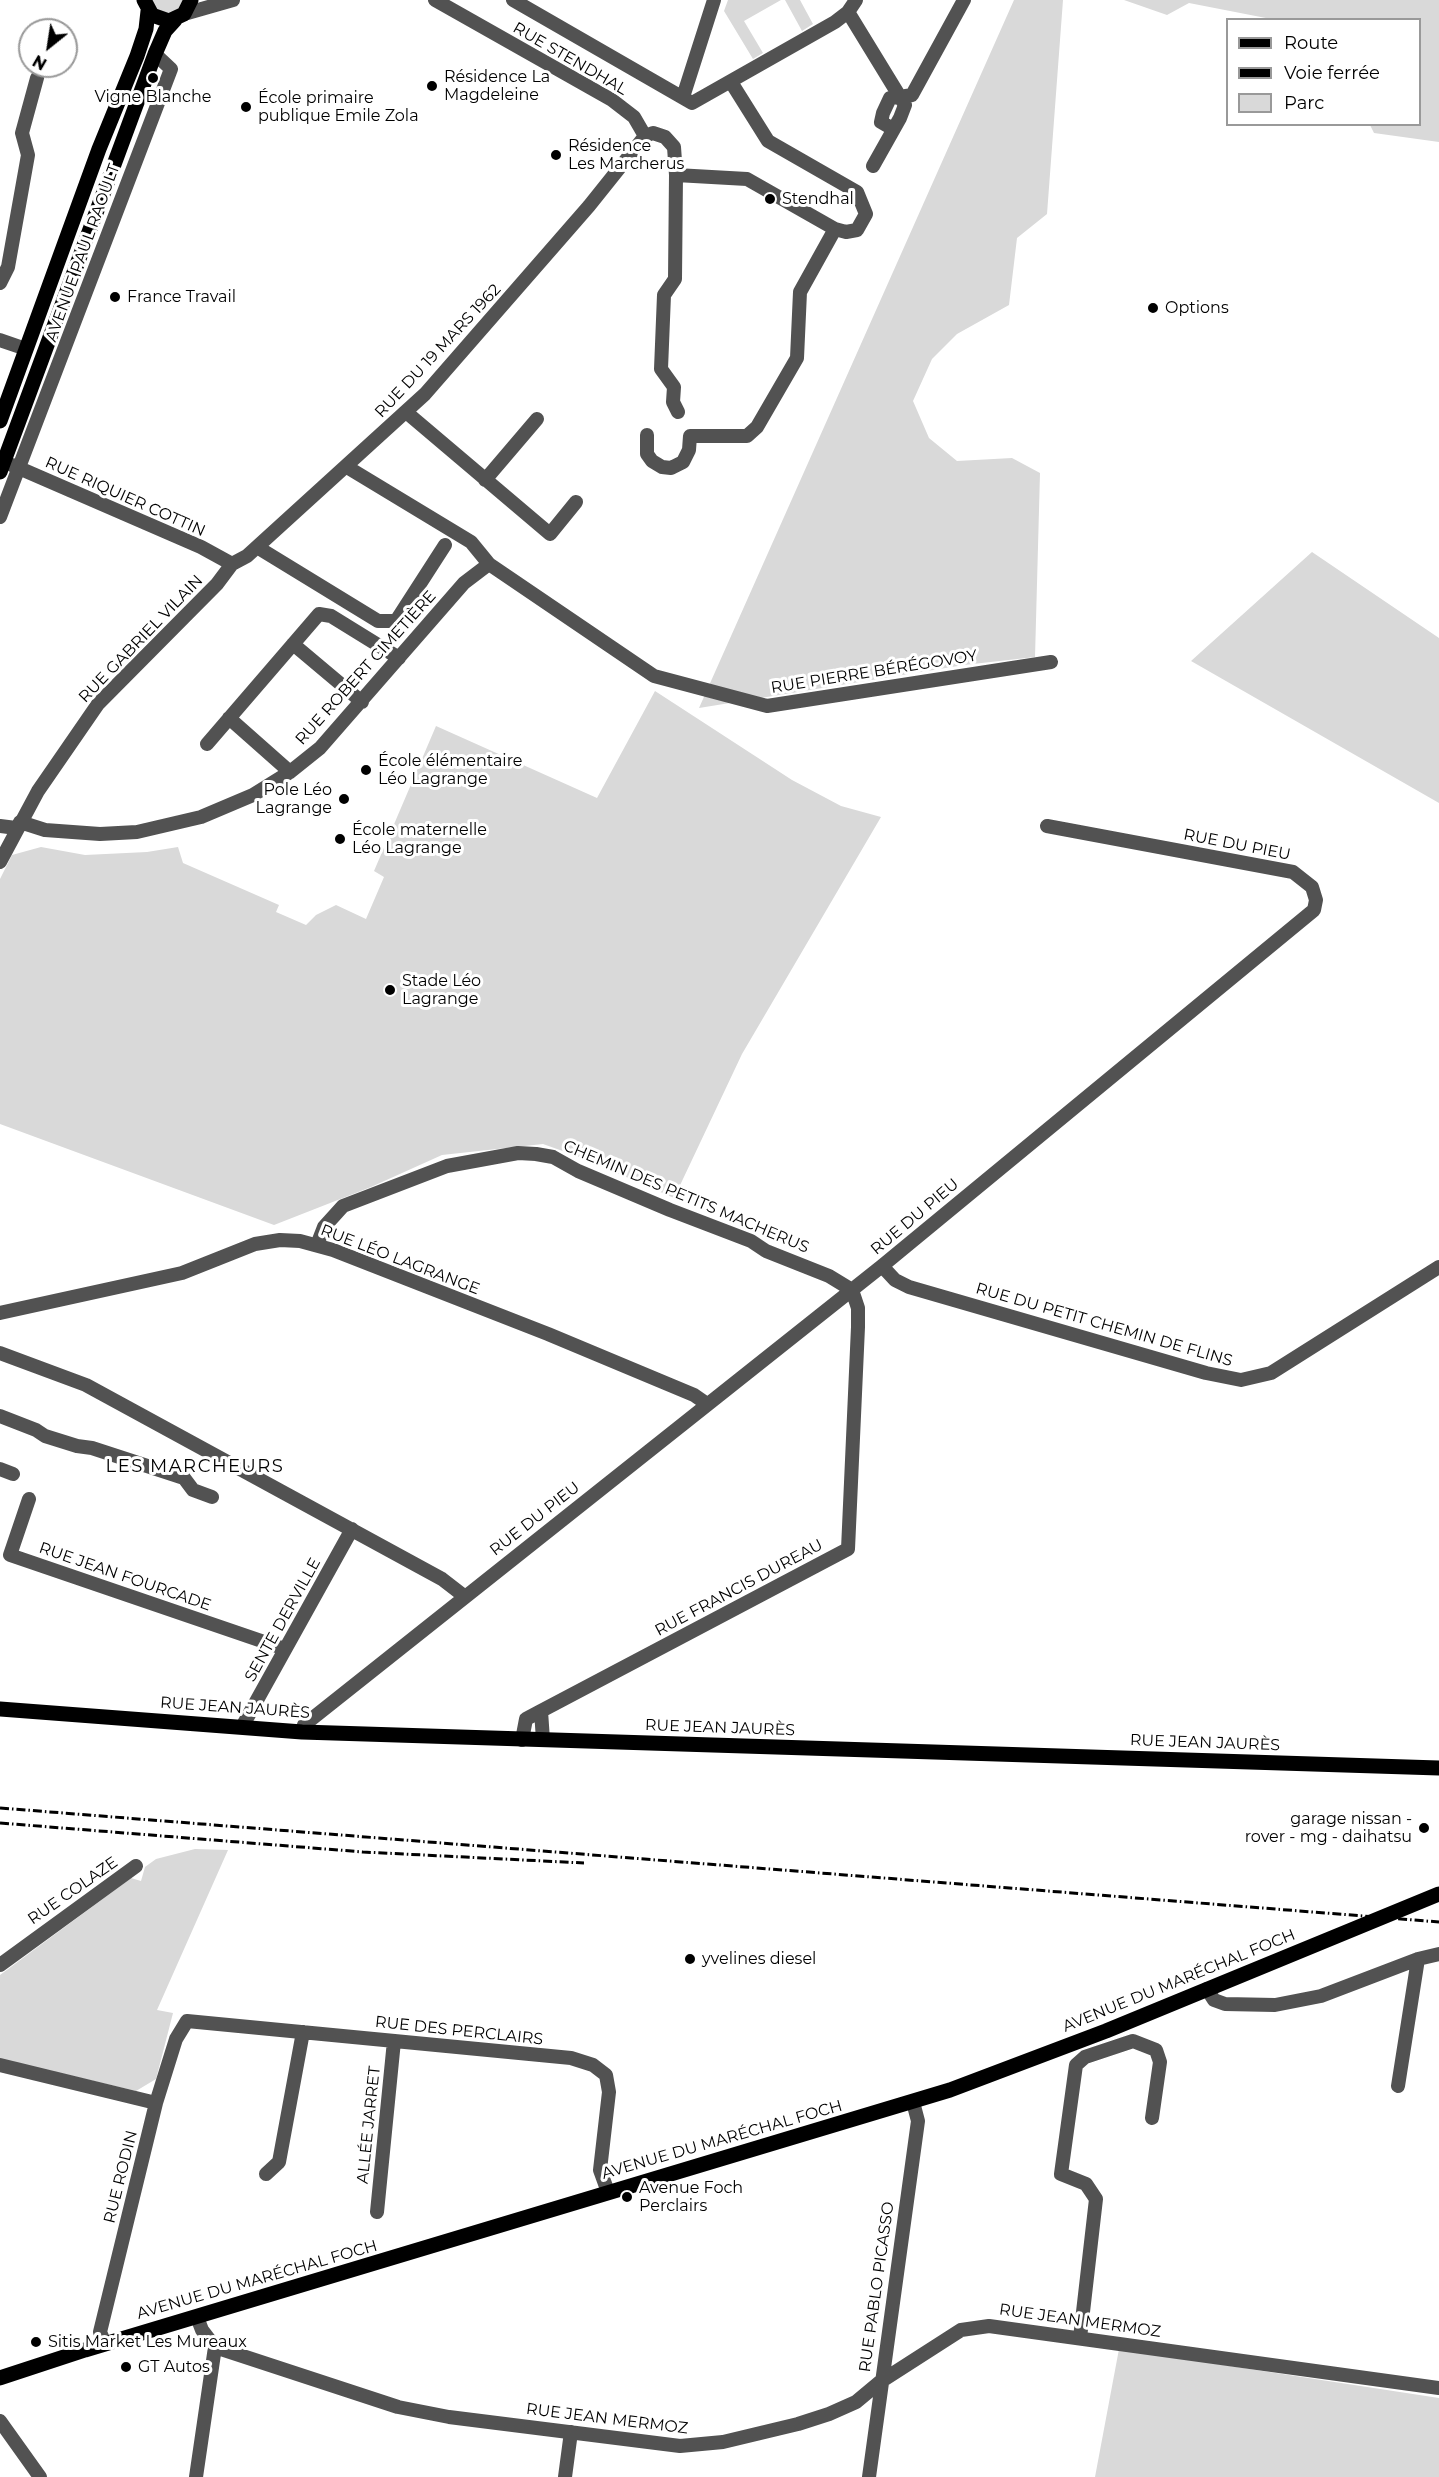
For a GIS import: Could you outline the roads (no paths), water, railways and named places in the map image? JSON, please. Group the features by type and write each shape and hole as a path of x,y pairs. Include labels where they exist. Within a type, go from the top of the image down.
{"main road":[{"path":"146,5 163,21 183,11"},
{"path":"0,421 99,149 137,56 146,29 146,5"},
{"path":"1,462 155,54 165,31 183,11"},
{"path":"26,349 46,345"},
{"path":"26,349 37,370"},
{"name":"RUE JEAN JAURÈS","path":"0,1709 302,1732 1439,1768"},
{"name":"AVENUE DU MARÉCHAL FOCH","path":"0,2378 105,2344 913,2102 1106,2031 1436,1895"}],"street":[{"path":"183,11 232,0"},
{"name":"RUE STENDHAL","path":"435,0 612,100 634,117 645,136"},
{"name":"RUE STENDHAL","path":"513,0 683,97"},
{"path":"714,0 683,97 692,103 849,12 856,0"},
{"path":"900,97 912,94 958,2"},
{"path":"849,12 905,105 873,166"},
{"name":"AVENUE PAUL RAOULT","path":"20,469 171,69 155,54"},
{"path":"0,283 8,267 28,155 22,133 37,78"},
{"path":"676,175 747,179 835,229 846,232 857,230 864,222 866,214 864,204 857,192 768,141 731,82"},
{"path":"645,136 660,134 671,142 676,152 675,279 664,295 661,369 674,387 673,402 678,412"},
{"name":"RUE DU 19 MARS 1962","path":"232,564 257,548 348,468 437,381 589,206 645,136"},
{"path":"647,435 647,454 652,461 662,467 671,468 683,462 689,450 690,436 728,438 747,436 757,428 797,358 800,292 835,229"},
{"path":"0,340 26,349"},
{"path":"406,412 549,534 576,502"},
{"path":"485,480 537,419"},
{"name":"RUE RIQUIER COTTIN","path":"1,462 201,547 232,564"},
{"name":"RUE PIERRE BÉRÉGOVOY","path":"348,468 471,542 489,564 654,676 767,706 1051,662"},
{"path":"0,517 20,469"},
{"path":"257,548 378,621 396,621 445,545"},
{"name":"RUE GABRIEL VILAIN","path":"0,861 18,825 98,704 217,584 232,564"},
{"name":"RUE ROBERT CIMETIÈRE","path":"0,826 18,825 45,830 100,834 137,832 169,826 229,807 254,795 290,772 320,748 464,583 489,564"},
{"path":"207,744 319,614 324,613 399,658"},
{"path":"293,645 362,702"},
{"path":"229,718 290,772"},
{"name":"RUE DU PIEU","path":"302,1732 304,1725 882,1266 1314,910 1316,900 1312,887 1293,872 1047,826"},
{"name":"CHEMIN DES PETITS MACHERUS","path":"317,1245 324,1227 343,1206 447,1167 488,1158 536,1154 553,1157 578,1171 670,1210 735,1234 852,1290"},
{"name":"RUE LÉO LAGRANGE","path":"0,1313 182,1273 255,1244 280,1240 317,1245 548,1334 694,1395 707,1404"},
{"name":"RUE DU PETIT CHEMIN DE FLINS","path":"882,1266 895,1280 909,1287 1206,1373 1241,1380 1271,1373 1439,1267"},
{"name":"RUE FRANCIS DUREAU","path":"522,1740 526,1719 848,1549 858,1318 852,1290"},
{"path":"0,1353 86,1385 442,1579 464,1596"},
{"path":"0,1416 36,1430 45,1436 92,1448 184,1478 193,1490 212,1497"},
{"name":"RUE JEAN FOURCADE","path":"28,1499 10,1556 285,1649"},
{"name":"SENTE DERVILLE","path":"242,1727 352,1529"},
{"path":"541,1711 543,1740"},
{"name":"RUE COLAZE","path":"0,1965 136,1866"},
{"path":"1207,1989 1214,2000 1225,2004 1275,2005 1321,1996 1418,1959 1439,1954"},
{"path":"1398,2086 1418,1959"},
{"name":"RUE DES PERCLAIRS","path":"187,2021 571,2058 593,2065 606,2075 609,2092 600,2170 608,2192"},
{"name":"RUE RODIN","path":"105,2344 100,2332 156,2103 176,2039 187,2021"},
{"path":"266,2174 279,2162 303,2032"},
{"name":"ALLÉE JARRET","path":"377,2212 394,2041"},
{"path":"1080,2338 1096,2199 1086,2184 1061,2174 1076,2065 1085,2057 1133,2041 1156,2050 1160,2062 1152,2118"},
{"path":"0,2066 156,2103"},
{"name":"RUE PABLO PICASSO","path":"869,2477 880,2382 918,2121 913,2102"},
{"path":"196,2477 215,2347 202,2330 197,2317"},
{"name":"RUE JEAN MERMOZ","path":"215,2347 398,2407 449,2417 680,2446 705,2445 820,2417 856,2402 880,2382 961,2330 989,2326 1439,2388"},
{"path":"0,2421 40,2477"},
{"path":"565,2477 571,2432"}],"railway":[{"path":"0,1808 1439,1922"},
{"path":"0,1823 363,1852 584,1863"}],"place":[{"name":"Vigne Blanche","path":"153,78"},
{"name":"Résidence La Magdeleine","path":"432,86"},
{"name":"École primaire publique Emile Zola","path":"246,107"},
{"name":"Résidence Les Marcherus","path":"556,155"},
{"name":"Stendhal","path":"770,199"},
{"name":"France Travail","path":"115,297"},
{"name":"Options","path":"1153,308"},
{"name":"École élémentaire Léo Lagrange","path":"366,770"},
{"name":"Pole Léo Lagrange","path":"344,799"},
{"name":"École maternelle Léo Lagrange","path":"340,839"},
{"name":"Stade Léo Lagrange","path":"390,990"},
{"name":"garage nissan - rover - mg - daihatsu","path":"1424,1828"},
{"name":"yvelines diesel","path":"690,1959"},
{"name":"Avenue Foch Perclairs","path":"627,2197"},
{"name":"Sitis Market Les Mureaux","path":"36,2342"},
{"name":"GT Autos","path":"126,2367"}],"district":[{"name":"LES MARCHEURS","path":"195,1467"}]}
